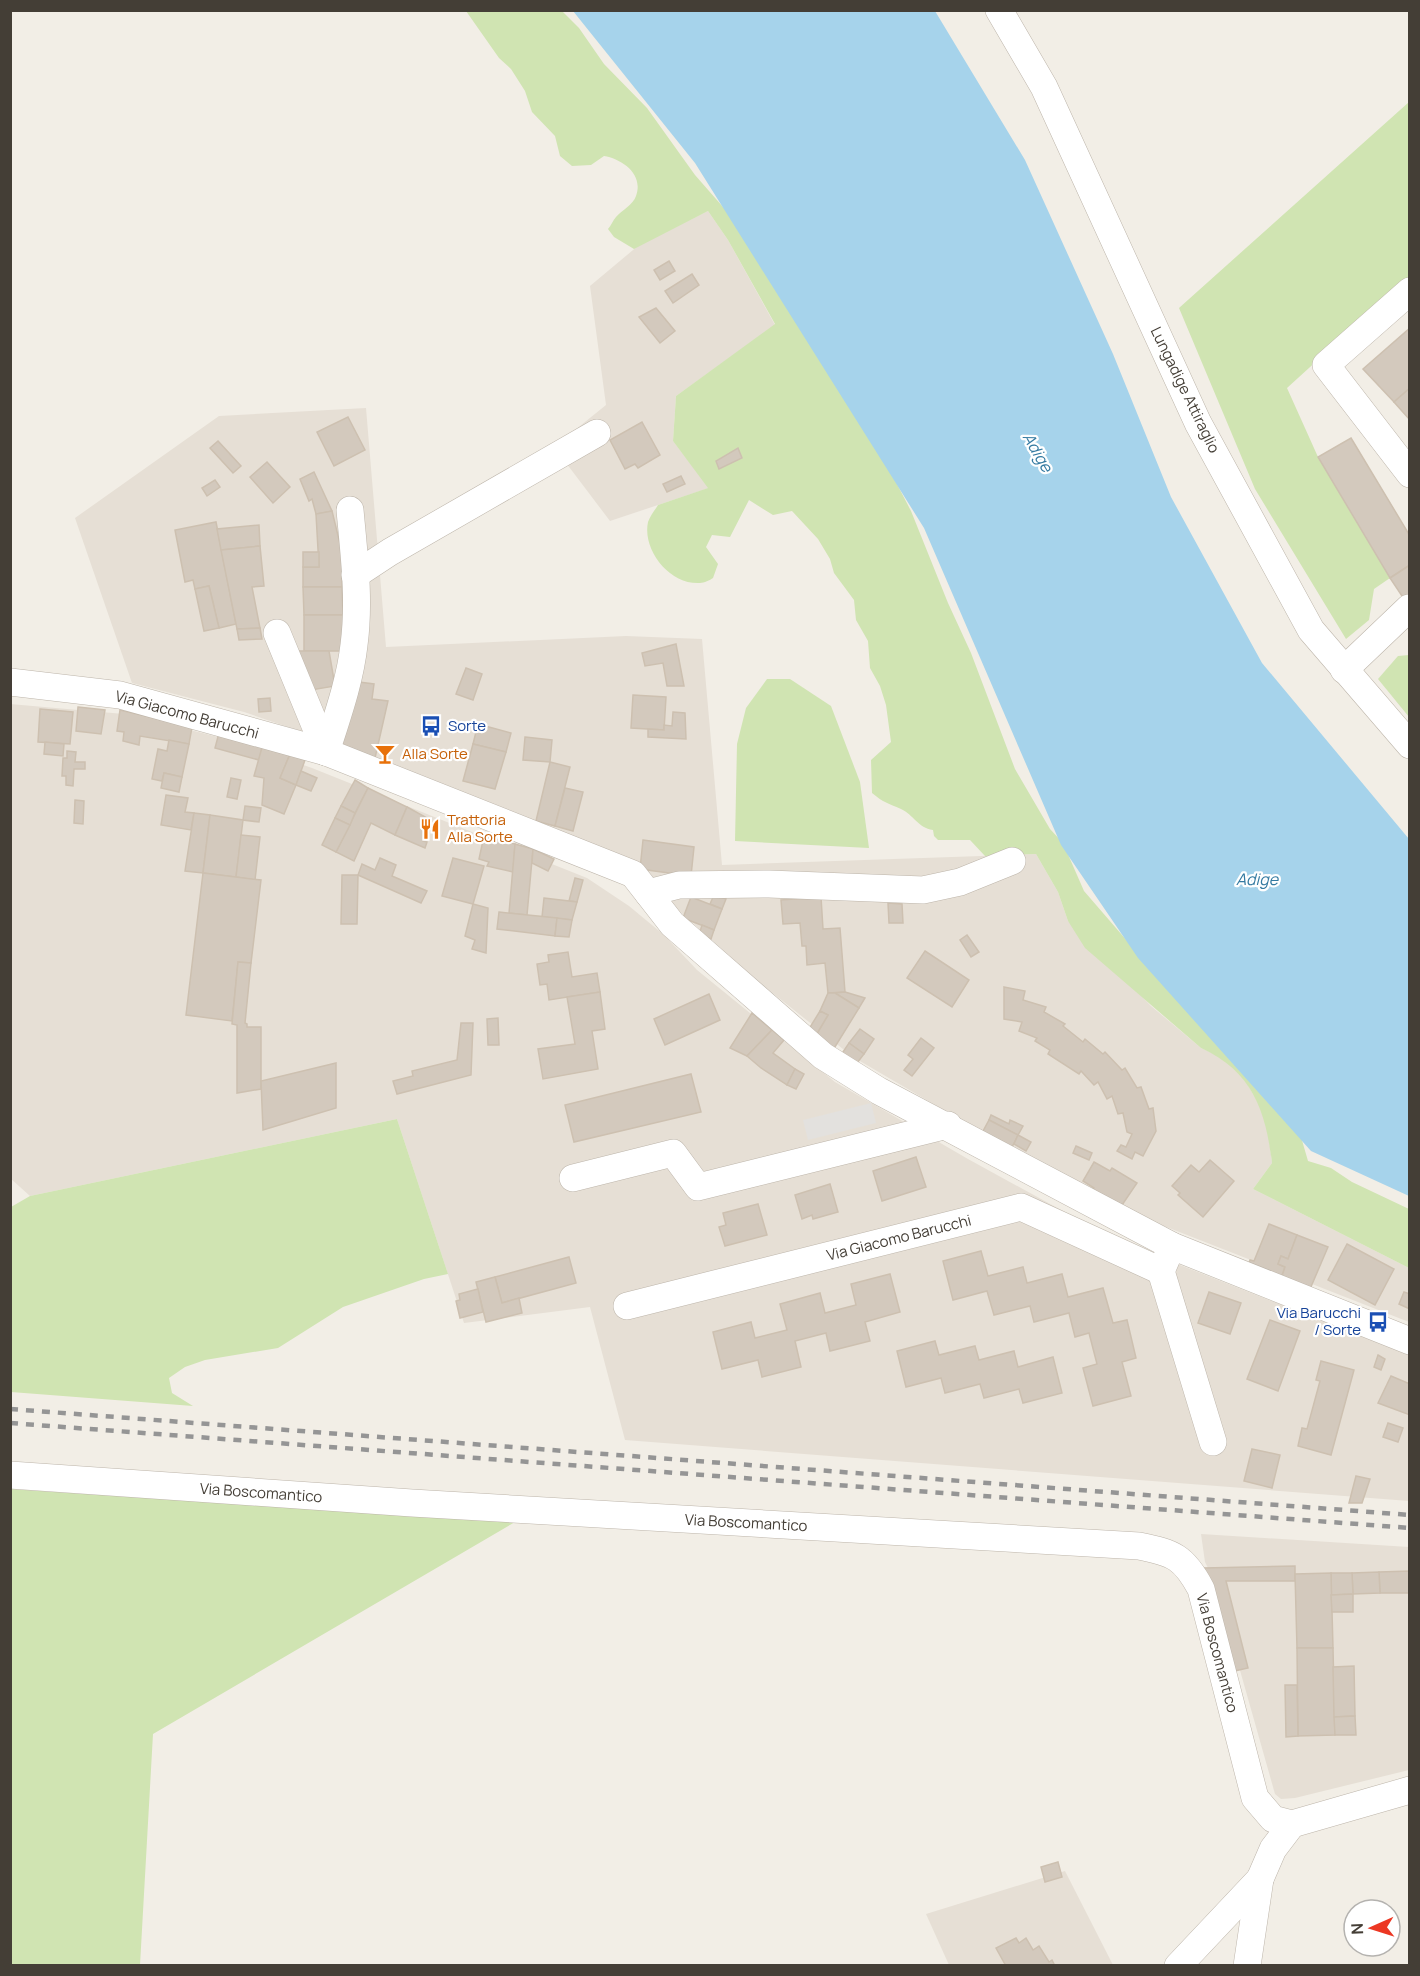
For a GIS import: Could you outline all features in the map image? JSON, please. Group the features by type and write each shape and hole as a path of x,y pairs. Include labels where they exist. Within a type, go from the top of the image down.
{"street":[{"name":"Lungadige Attiraglio","path":"999,10 1044,87 1198,423 1311,630 1410,745"},
{"path":"1410,291 1326,365 1410,474"},
{"path":"355,575 390,552 597,433"},
{"path":"326,752 344,698 354,644 355,575 350,510"},
{"path":"1344,670 1409,608"},
{"path":"277,633 326,752"},
{"name":"Via Giacomo Barucchi","path":"10,682 120,696 326,752 633,874 672,924 823,1056 879,1091 948,1125 1172,1246 1410,1341"},
{"path":"648,893 679,885 769,884 923,890 960,882 1012,861"},
{"path":"573,1178 673,1153 698,1187 948,1125"},
{"name":"Via Giacomo Barucchi","path":"627,1306 1021,1207 1161,1271"},
{"path":"1172,1246 1161,1271 1214,1442"},
{"name":"Via Boscomantico","path":"10,1475 448,1506 1139,1546 1169,1552 1190,1569 1201,1590 1255,1798 1273,1819 1292,1824"},
{"path":"1247,1965 1260,1879 1273,1849 1292,1824 1410,1790"},
{"path":"1178,1965 1260,1879"}],"shaded area":[{"path":"708,211 728,240 775,325 676,396 673,441 709,488 610,521 554,447 606,405 590,286 639,245"},
{"path":"366,408 386,647 626,636 702,639 722,865 1036,854 1058,892 1068,921 1151,1006 1201,1048 1224,1058 1246,1082 1260,1106 1268,1130 1272,1163 1253,1189 1409,1268 1409,1322 1164,1226 1086,1189 983,1133 853,1057 760,983 647,882 323,739 244,712 132,683 75,518 219,416"},
{"path":"10,704 124,714 235,741 312,768 587,878 629,906 664,935 697,970 835,1082 1072,1216 1152,1254 1409,1355 1409,1501 625,1440 590,1307 464,1323 397,1119 30,1196 10,1178"},
{"path":"871,1103 876,1123 808,1140 803,1120"},
{"path":"1201,1534 1409,1547 1409,1770 1295,1798 1281,1799 1275,1794 1215,1582 1205,1562"},
{"path":"1065,1871 1113,1965 949,1965 926,1914"}],"green space":[{"path":"466,11 562,11 579,28 604,64 647,108 695,175 730,215 885,461 911,511 971,653 1015,769 1050,829 1063,843 1084,891 1179,1001 1299,1130 1308,1161 1331,1168 1352,1182 1409,1209 1409,1268 1253,1189 1272,1163 1266,1126 1253,1095 1244,1081 1233,1068 1201,1048 1085,948 1068,921 1058,892 1036,854 985,856 970,840 938,840 933,830 924,827 905,812 872,793 871,760 891,742 886,705 880,686 870,668 868,641 856,620 854,600 834,573 830,559 818,539 792,511 773,515 749,500 730,537 712,535 706,547 718,564 713,578 707,581 689,582 678,578 660,564 649,544 647,533 651,515 658,505 708,488 673,441 676,396 775,324 728,240 708,211 634,249 614,237 608,229 618,214 630,205 636,196 638,188 634,174 618,160 604,156 591,165 572,166 560,156 555,136 532,112 525,91 511,69 499,58"},
{"path":"1409,102 1409,277 1287,388 1318,457 1390,578 1374,589 1369,620 1346,639 1255,489 1179,308"},
{"path":"1410,655 1409,717 1378,679 1398,656"},
{"path":"767,679 790,679 831,706 860,782 869,848 735,841 737,744 746,708"},
{"path":"397,1119 448,1274 424,1279 343,1307 278,1348 205,1360 185,1367 169,1378 172,1393 193,1406 11,1392 11,1207 30,1196"},
{"path":"10,1489 515,1522 153,1734 140,1965 11,1965"}],"water":[{"name":"Adige","path":"573,11 935,11 1025,160 1113,354 1171,497 1262,663 1409,839 1409,1196 1311,1151 1138,958 1061,845 924,528 695,163"}],"building":[{"path":"669,261 675,271 660,280 654,270"},
{"path":"692,274 699,285 673,303 665,291"},
{"path":"656,308 675,331 660,343 639,317"},
{"path":"1410,328 1410,388 1394,402 1363,369"},
{"path":"1410,388 1410,420 1394,402"},
{"path":"348,417 365,450 334,466 317,432"},
{"path":"642,422 660,455 638,468 635,464 625,469 610,440"},
{"path":"1351,438 1410,536 1410,565 1390,578 1318,457"},
{"path":"218,441 241,466 233,473 210,448"},
{"path":"738,448 742,458 719,469 716,461"},
{"path":"267,462 290,487 273,503 250,477"},
{"path":"314,472 332,511 316,514 312,499 309,501 300,479"},
{"path":"681,476 685,484 667,492 663,484"},
{"path":"215,480 220,487 207,496 202,488"},
{"path":"332,511 342,552 342,587 303,587 303,567 319,567 316,514"},
{"path":"216,522 236,624 219,628 209,586 195,589 193,580 185,582 175,530"},
{"path":"259,525 260,546 221,550 217,529"},
{"path":"260,546 264,586 252,587 260,628 237,629 221,550"},
{"path":"303,552 319,552 319,567 303,567"},
{"path":"1410,565 1410,608 1390,578"},
{"path":"209,586 219,628 204,631 195,589"},
{"path":"303,587 342,587 343,615 304,615"},
{"path":"304,615 343,615 343,651 304,651"},
{"path":"260,628 262,639 239,640 237,629"},
{"path":"676,644 684,686 667,686 663,663 645,666 642,653"},
{"path":"292,651 329,651 335,686 305,691"},
{"path":"466,668 482,674 473,700 456,694"},
{"path":"351,681 374,684 372,699 388,701 375,758 335,747"},
{"path":"633,695 666,697 664,730 631,728"},
{"path":"270,698 271,711 259,712 258,699"},
{"path":"78,707 105,710 101,734 76,731"},
{"path":"40,709 73,712 70,744 38,742"},
{"path":"120,710 192,727 189,744 140,736 139,745 123,741 124,732 117,731"},
{"path":"673,712 685,713 686,739 648,737 648,729 664,730 664,725 672,726"},
{"path":"478,724 511,733 506,752 473,744"},
{"path":"219,733 263,744 259,760 215,748"},
{"path":"525,737 552,740 550,762 523,760"},
{"path":"169,740 189,744 182,777 164,773 162,781 152,779 158,749 167,751"},
{"path":"45,742 64,744 63,756 44,754"},
{"path":"263,744 290,754 280,778 296,785 284,814 262,805 264,778 254,776"},
{"path":"473,744 506,752 495,789 463,781"},
{"path":"67,751 76,752 75,762 85,762 85,769 74,769 73,786 66,785 66,776 62,776 63,758 67,758"},
{"path":"290,754 305,760 296,785 280,778"},
{"path":"550,762 570,767 555,826 536,821"},
{"path":"301,771 317,778 311,791 296,785"},
{"path":"164,773 182,777 179,792 161,788"},
{"path":"231,778 241,780 237,799 227,797"},
{"path":"355,780 368,788 355,813 341,806"},
{"path":"368,788 407,807 395,835 371,823 354,861 336,852"},
{"path":"565,788 583,792 573,831 555,826"},
{"path":"166,795 188,798 185,812 194,813 191,830 161,825"},
{"path":"75,800 84,801 83,824 74,823"},
{"path":"245,806 261,808 259,822 243,820"},
{"path":"341,806 355,813 350,825 335,818"},
{"path":"407,807 429,819 423,841 427,842 425,848 395,835"},
{"path":"194,813 210,815 203,873 185,871"},
{"path":"210,815 243,820 236,877 203,873"},
{"path":"335,818 350,825 336,852 322,845"},
{"path":"241,835 260,837 255,880 236,877"},
{"path":"484,836 515,844 513,872 487,866 489,862 479,859"},
{"path":"643,840 694,847 691,876 640,869"},
{"path":"515,844 533,849 527,915 509,913"},
{"path":"533,849 554,859 548,871 532,863"},
{"path":"380,858 396,865 392,876 427,891 421,903 358,875 362,864 375,870"},
{"path":"453,858 484,866 473,904 442,896"},
{"path":"203,873 261,880 251,963 238,962 232,1021 186,1015"},
{"path":"342,875 358,875 357,924 341,924"},
{"path":"575,878 583,880 577,902 569,901"},
{"path":"714,895 726,899 722,909 710,904"},
{"path":"691,897 722,909 714,930 683,918"},
{"path":"821,897 823,929 840,928 845,992 828,993 825,963 807,965 806,946 802,946 800,923 783,924 781,900"},
{"path":"544,898 577,902 572,920 542,917"},
{"path":"888,903 902,904 903,923 889,923"},
{"path":"473,904 488,908 486,953 472,949 475,940 465,936"},
{"path":"499,912 557,918 555,936 497,929"},
{"path":"557,918 572,920 569,937 555,936"},
{"path":"702,925 714,930 711,939 699,935"},
{"path":"967,935 979,952 971,957 960,940"},
{"path":"925,951 969,980 952,1007 907,978"},
{"path":"568,952 572,977 597,973 600,992 549,1000 547,984 540,985 537,964 549,962 548,955"},
{"path":"238,962 251,963 245,1023 247,1027 261,1027 261,1089 237,1093 237,1025 232,1024"},
{"path":"1004,987 1025,991 1023,1000 1046,1007 1044,1012 1065,1024 1063,1026 1083,1042 1085,1039 1103,1054 1105,1052 1122,1070 1125,1068 1137,1088 1141,1087 1149,1109 1153,1108 1156,1131 1143,1156 1135,1152 1132,1159 1117,1151 1121,1145 1126,1147 1132,1134 1127,1132 1123,1113 1118,1114 1112,1096 1107,1099 1098,1082 1094,1085 1081,1071 1079,1074 1048,1054 1050,1050 1035,1041 1037,1038 1019,1031 1022,1022 1004,1019"},
{"path":"600,992 605,1029 592,1031 598,1069 543,1079 538,1049 575,1044 567,997"},
{"path":"845,992 865,998 859,1008 835,993"},
{"path":"828,993 835,993 859,1008 830,1055 812,1042 828,1015 820,1011"},
{"path":"709,994 720,1020 665,1045 654,1019"},
{"path":"820,1011 828,1015 812,1042 804,1037"},
{"path":"752,1013 772,1030 747,1056 730,1048"},
{"path":"498,1018 499,1045 488,1045 487,1019"},
{"path":"461,1023 473,1023 471,1075 397,1094 393,1081 413,1076 412,1071 457,1060"},
{"path":"860,1029 874,1039 864,1054 849,1043"},
{"path":"772,1030 784,1040 773,1053 795,1069 787,1085 747,1056"},
{"path":"921,1038 934,1048 912,1076 904,1070 913,1059 908,1055"},
{"path":"849,1043 864,1054 854,1067 839,1058"},
{"path":"336,1063 336,1108 263,1130 261,1081"},
{"path":"795,1069 804,1074 796,1089 787,1085"},
{"path":"691,1074 701,1112 574,1142 565,1105"},
{"path":"991,1115 1009,1124 1010,1120 1023,1126 1018,1135 989,1120"},
{"path":"989,1120 1018,1135 1011,1149 982,1133"},
{"path":"1018,1135 1031,1142 1026,1151 1014,1144"},
{"path":"1076,1146 1092,1153 1089,1160 1073,1153"},
{"path":"916,1157 926,1187 882,1201 873,1171"},
{"path":"1210,1160 1234,1181 1203,1217 1178,1195 1180,1193 1172,1186 1191,1165 1199,1172"},
{"path":"1094,1162 1110,1171 1112,1168 1137,1183 1120,1208 1092,1191 1094,1188 1083,1181"},
{"path":"830,1184 838,1212 813,1219 812,1215 802,1219 795,1195"},
{"path":"758,1204 767,1235 725,1246 719,1227 726,1225 723,1213"},
{"path":"1269,1224 1297,1235 1288,1259 1281,1256 1278,1264 1285,1267 1281,1279 1248,1267 1250,1260 1254,1261"},
{"path":"1297,1235 1328,1247 1310,1289 1281,1279 1285,1267 1278,1264 1281,1256 1288,1259"},
{"path":"1347,1244 1394,1269 1375,1305 1328,1280"},
{"path":"981,1251 988,1276 1023,1267 1027,1283 1062,1274 1068,1297 1103,1288 1113,1323 1127,1320 1136,1358 1122,1362 1131,1396 1093,1406 1083,1368 1097,1364 1089,1333 1075,1337 1069,1313 1034,1322 1030,1306 994,1315 987,1291 953,1300 943,1261"},
{"path":"569,1257 576,1283 502,1303 495,1277"},
{"path":"890,1274 900,1312 865,1322 870,1341 830,1351 826,1333 795,1341 801,1367 762,1377 758,1360 722,1369 713,1332 751,1322 755,1338 787,1330 780,1304 820,1293 825,1313 856,1305 851,1284"},
{"path":"495,1277 502,1303 519,1298 522,1313 486,1322 476,1282"},
{"path":"478,1289 483,1312 460,1318 456,1301 460,1300 459,1294"},
{"path":"1209,1292 1241,1303 1230,1334 1198,1323"},
{"path":"1404,1292 1410,1294 1410,1309 1399,1304"},
{"path":"1270,1320 1300,1331 1278,1391 1247,1379"},
{"path":"935,1341 939,1355 975,1346 979,1360 1014,1351 1018,1367 1053,1357 1062,1393 1023,1403 1019,1389 984,1398 980,1384 945,1393 941,1378 906,1387 897,1351"},
{"path":"1378,1355 1385,1359 1381,1370 1374,1367"},
{"path":"1321,1361 1354,1370 1331,1455 1298,1446 1302,1428 1307,1429 1320,1381 1316,1380"},
{"path":"1391,1376 1410,1384 1410,1415 1378,1403"},
{"path":"1388,1423 1403,1428 1398,1442 1383,1437"},
{"path":"1252,1449 1280,1455 1272,1488 1244,1481"},
{"path":"1356,1476 1370,1479 1362,1503 1349,1503"},
{"path":"1295,1566 1295,1581 1226,1581 1248,1668 1230,1672 1204,1568"},
{"path":"1410,1571 1410,1593 1380,1593 1379,1572"},
{"path":"1379,1572 1380,1593 1353,1594 1352,1573"},
{"path":"1331,1573 1352,1573 1353,1594 1331,1595"},
{"path":"1331,1573 1333,1648 1297,1648 1295,1574"},
{"path":"1353,1594 1353,1612 1332,1612 1331,1595"},
{"path":"1297,1648 1333,1648 1335,1735 1298,1736"},
{"path":"1354,1666 1355,1716 1334,1717 1333,1667"},
{"path":"1285,1685 1297,1685 1298,1736 1286,1737"},
{"path":"1355,1716 1356,1735 1335,1735 1334,1717"},
{"path":"1058,1862 1062,1877 1045,1882 1041,1867"},
{"path":"1016,1938 1019,1943 1026,1938 1033,1950 1039,1946 1049,1962 1052,1960 1055,1966 1006,1966 996,1948"}],"railway":[{"path":"10,1409 1410,1515"},
{"path":"10,1423 1410,1528"}],"place":[{"name":"Sorte","path":"431,726"},
{"name":"Alla Sorte","path":"385,754"},
{"name":"Trattoria Alla Sorte","path":"430,829"},
{"name":"Via Barucchi / Sorte","path":"1378,1322"}]}
